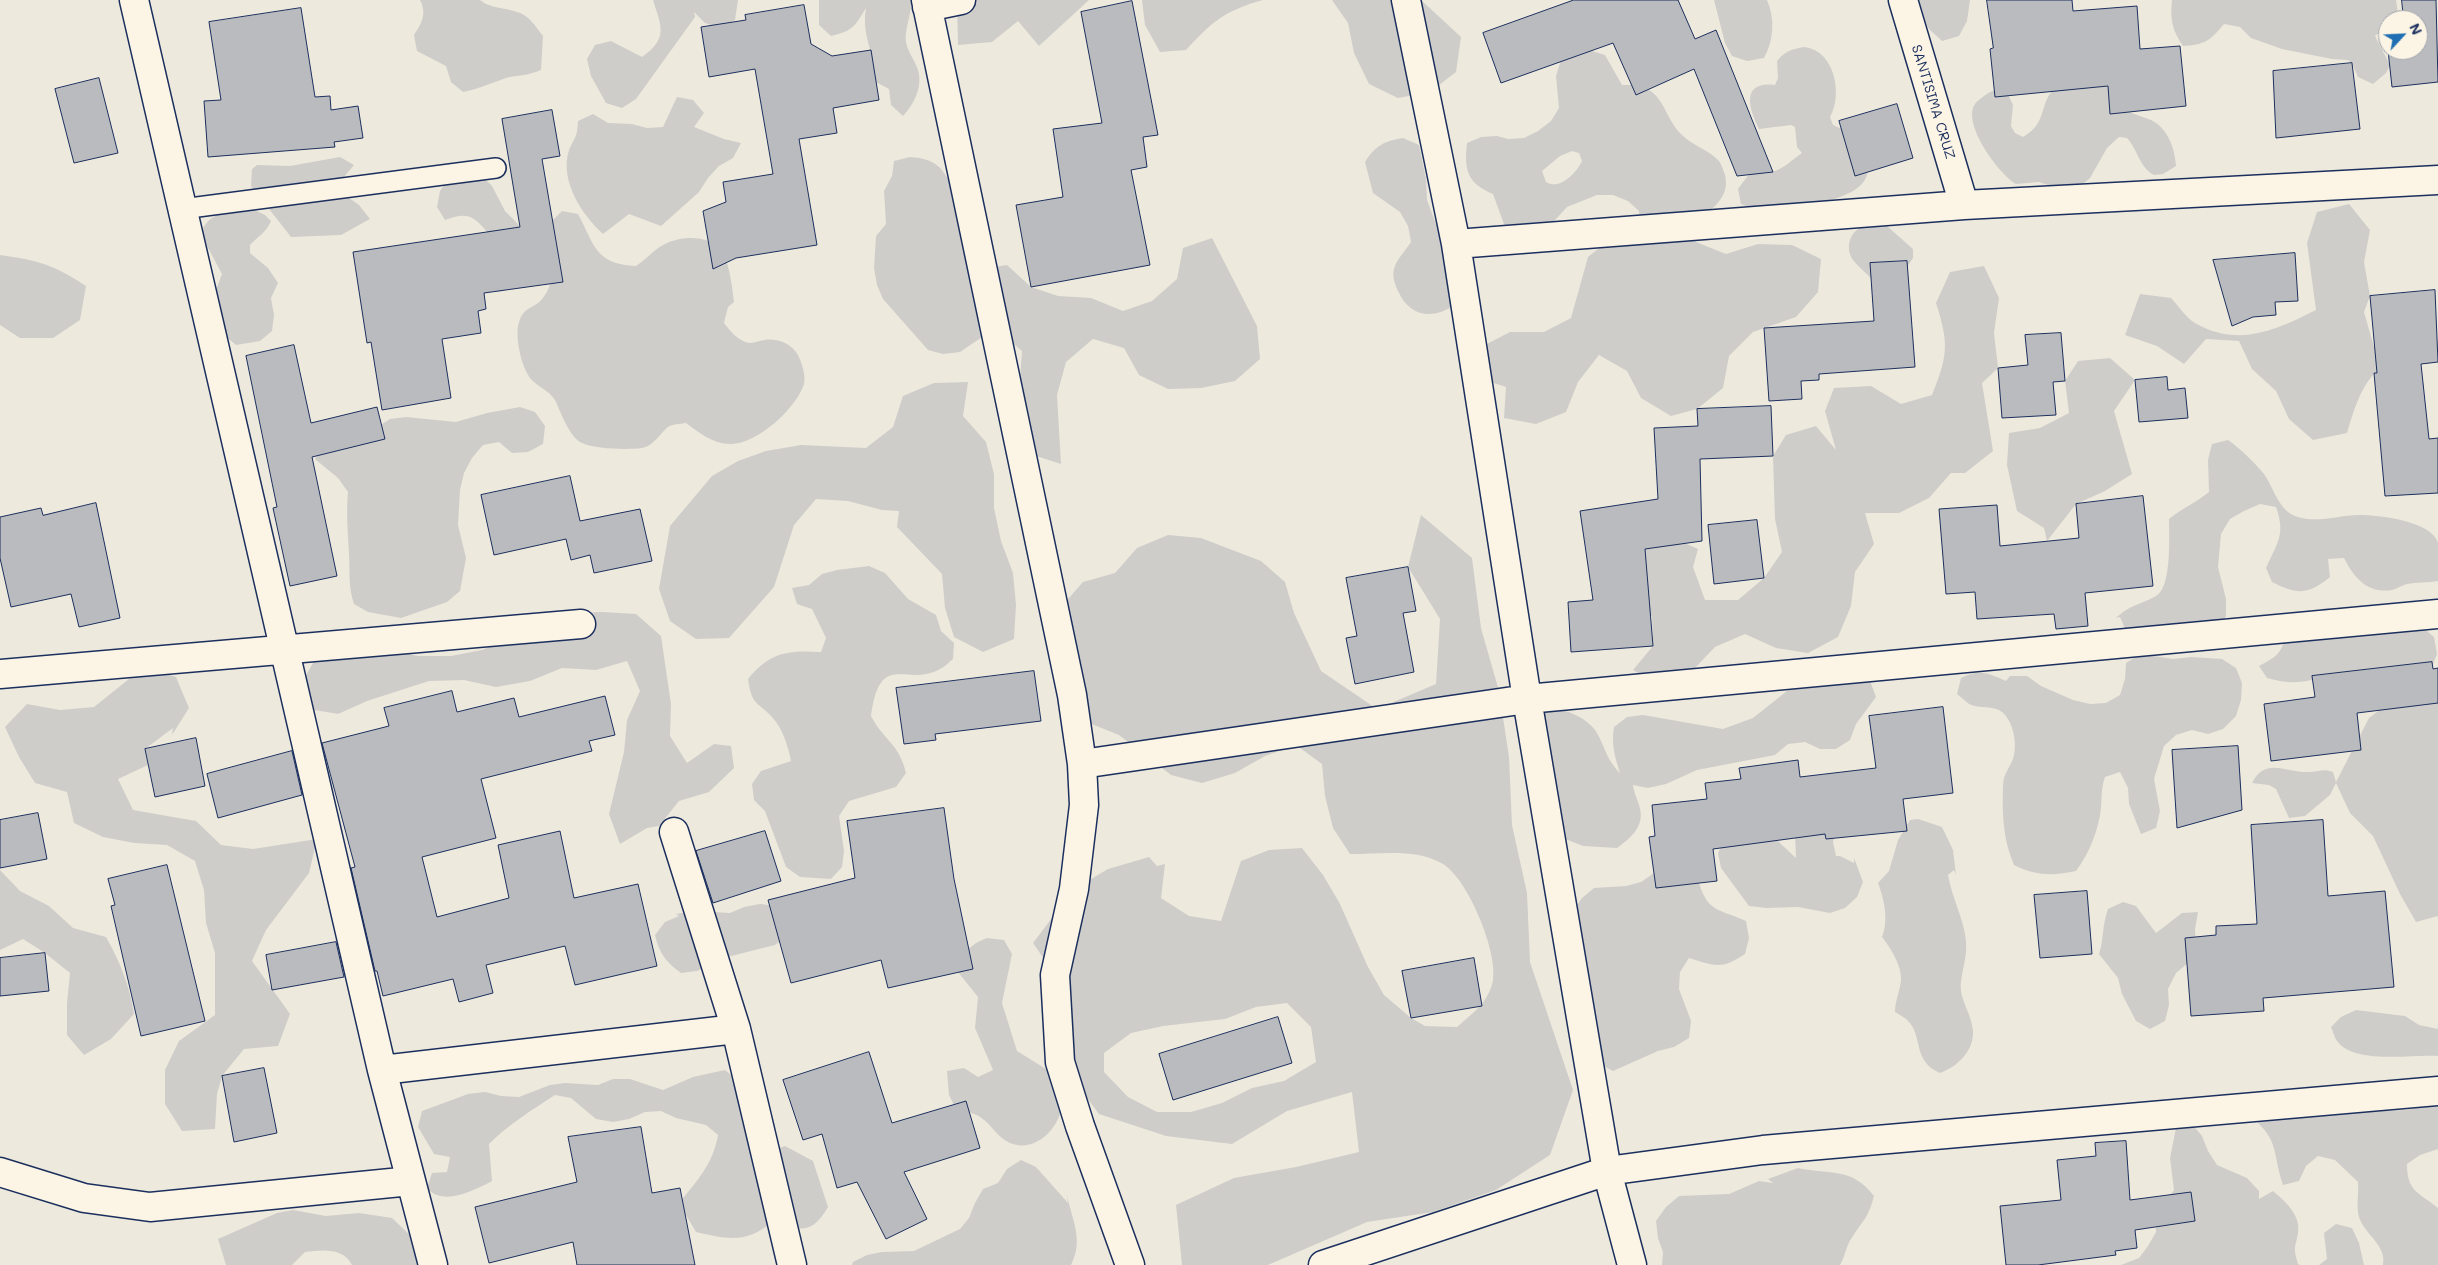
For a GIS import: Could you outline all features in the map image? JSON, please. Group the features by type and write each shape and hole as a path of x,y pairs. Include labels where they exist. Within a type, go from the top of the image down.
{"street":[{"path":"134,0 382,1070 433,1265"},
{"path":"961,0 926,4 1072,695 1082,764 1084,805 1074,889 1055,975 1060,1062 1080,1126 1130,1265"},
{"path":"1406,0 1456,244 1527,699 1607,1170 1632,1265"},
{"name":"SANTISIMA CRUZ","path":"1903,0 1964,205"},
{"path":"1456,244 1964,205 2438,180"},
{"path":"1082,764 1527,699 2438,614"},
{"path":"0,674 286,651 581,624"},
{"path":"674,832 736,1029 792,1265"},
{"path":"382,1070 736,1029"},
{"path":"1323,1265 1607,1170 1763,1150 2438,1092"},
{"path":"0,1172 84,1198 150,1207 410,1180"}],"lane":[{"path":"182,209 496,168"}],"shaded area":[{"path":"420,0 480,0 489,5 512,10 525,16 543,36 541,70 506,78 463,92 451,82 446,66 417,51 414,35 423,14"},
{"path":"653,0 738,0 735,20 721,28 705,23 694,12 695,17 636,99 622,108 606,103 591,76 587,59 595,45 611,41 642,57 651,50 656,44 661,31"},
{"path":"819,0 911,0 906,42 918,70 919,83 914,101 903,116 891,105 889,89 874,81 873,62 865,28 866,8 853,27 831,36 819,25"},
{"path":"957,0 1089,0 1039,46 1018,21 992,42 958,45"},
{"path":"1142,0 1263,0 1238,8 1220,18 1186,50 1160,52 1145,25"},
{"path":"1332,0 1421,0 1461,37 1456,72 1430,92 1398,98 1369,84 1354,53 1348,23"},
{"path":"1714,0 1767,0 1770,7 1772,29 1770,44 1764,58 1747,61 1732,56 1725,43"},
{"path":"1912,0 1970,0 1967,21 1959,36 1942,41 1929,29"},
{"path":"2172,0 2396,0 2398,10 2378,10 2378,34 2375,36 2378,42 2378,60 2387,60 2390,65 2386,73 2373,84 2358,77 2352,63 2348,60 2332,59 2282,49 2251,38 2240,27 2224,24 2206,41 2196,45 2183,46 2176,35 2171,13"},
{"path":"1804,47 1815,50 1823,56 1834,75 1836,97 1830,117 1833,125 1854,136 1860,146 1868,166 1865,179 1856,189 1824,202 1757,210 1741,204 1738,189 1752,170 1767,173 1773,172 1785,166 1802,153 1797,147 1795,127 1791,125 1759,129 1752,113 1750,98 1756,87 1775,85 1778,78 1777,61 1783,55 1789,51"},
{"path":"1589,50 1605,55 1622,85 1647,89 1655,94 1682,135 1719,161 1725,175 1726,185 1720,201 1706,214 1683,228 1696,242 1726,254 1758,244 1792,245 1821,259 1818,292 1796,317 1753,332 1729,356 1723,388 1697,409 1671,416 1641,398 1627,371 1599,355 1578,382 1566,412 1536,424 1504,418 1506,387 1479,378 1481,347 1510,332 1544,332 1571,318 1588,257 1614,236 1640,220 1639,211 1628,201 1613,195 1597,195 1567,207 1545,231 1512,237 1504,224 1493,194 1484,190 1469,175 1466,161 1467,143 1481,137 1524,138 1538,131 1551,121 1559,108 1556,76 1561,60","holes":["1572,151 1579,153 1582,161 1572,175 1557,184 1546,182 1542,171 1560,156"]},
{"path":"2105,81 2115,98 2125,109 2151,120 2162,128 2170,140 2176,166 2163,174 2154,175 2145,168 2127,138 2119,137 2107,148 2090,178 2078,188 2054,187 2039,182 2016,184 1993,161 1985,150 1974,127 1972,117 1974,106 1980,99 1994,90 2005,88 2013,105 2011,126 2015,133 2023,137 2036,126 2052,91"},
{"path":"677,97 693,100 704,113 694,127 724,139 741,143 733,158 719,166 699,192 661,226 629,214 603,234 580,207 574,196 567,173 569,150 576,134 578,121 593,114 608,123 632,124 647,128 663,127"},
{"path":"1403,138 1419,145 1426,179 1427,200 1444,246 1459,302 1451,308 1433,314 1417,312 1403,300 1397,289 1393,272 1397,262 1411,242 1408,226 1400,212 1373,193 1365,162 1372,152 1381,145"},
{"path":"340,157 354,165 343,178 345,195 359,205 370,219 341,235 291,237 251,186 252,169 257,165 290,166"},
{"path":"910,157 922,158 932,162 944,173 958,198 987,268 1007,265 1031,287 1058,296 1091,298 1123,311 1152,301 1177,279 1183,248 1212,238 1257,326 1260,359 1235,381 1201,388 1168,389 1139,375 1124,348 1093,339 1066,362 1057,395 1061,464 1030,454 1019,393 1022,351 999,331 988,333 960,352 943,354 928,350 883,299 877,285 874,268 876,236 886,224 884,191 892,176 894,161"},
{"path":"480,174 492,186 505,211 518,224 525,238 515,286 500,292 485,288 488,233 478,222 469,217 459,216 445,220 437,207 440,191 449,178"},
{"path":"2349,204 2370,230 2364,262 2370,296 2364,312 2380,368 2373,374 2363,390 2347,433 2313,440 2289,419 2276,391 2252,369 2239,341 2206,339 2184,364 2157,346 2125,335 2140,294 2171,298 2185,315 2195,323 2226,334 2242,335 2257,333 2286,324 2316,310 2307,243 2317,212"},
{"path":"250,208 265,215 271,221 250,245 250,253 268,268 278,283 271,298 274,315 272,331 260,341 236,345 223,334 213,298 222,274 207,246 202,230 217,215"},
{"path":"562,211 578,214 598,251 612,262 622,265 636,266 660,247 678,239 704,239 718,247 723,253 727,264 734,302 728,307 724,323 742,341 752,343 774,340 784,343 795,351 804,373 804,384 793,404 774,424 751,439 740,443 718,442 706,437 686,423 670,426 653,443 642,448 603,448 588,445 578,440 566,425 554,399 534,382 526,371 518,345 518,328 521,317 526,310 536,305 542,299 551,282 553,252 551,222"},
{"path":"1872,226 1887,226 1913,249 1913,258 1899,279 1875,284 1853,260 1849,251 1850,241 1854,232 1858,229"},
{"path":"0,255 45,264 86,286 80,320 53,338 20,338 0,325"},
{"path":"1984,266 1999,298 1994,333 1998,368 1982,383 1993,451 1965,473 1951,473 1929,498 1899,513 1865,513 1874,544 1855,572 1851,606 1838,637 1808,653 1776,648 1745,634 1715,647 1692,671 1662,687 1633,670 1653,646 1652,616 1625,596 1636,544 1666,535 1698,549 1693,567 1705,600 1738,600 1764,578 1782,552 1775,519 1773,456 1786,435 1816,426 1836,450 1825,411 1834,388 1871,386 1901,404 1932,395 1941,370 1945,349 1943,329 1936,303 1950,272"},
{"path":"2110,358 2135,380 2114,411 2132,474 2105,491 2076,504 2047,541 2044,528 2017,511 2007,465 2009,433 2040,428 2069,413 2065,381 2078,361"},
{"path":"968,382 963,416 986,442 994,474 994,508 1001,541 1013,573 1016,605 1014,639 983,652 954,637 945,608 942,574 897,527 899,511 882,510 848,501 816,499 794,525 774,587 729,638 696,639 670,621 659,589 670,526 712,476 738,461 766,451 801,445 866,448 893,427 903,396 934,383"},
{"path":"520,407 535,412 545,426 543,444 528,452 512,453 499,442 483,445 472,458 464,473 460,490 458,525 466,558 460,591 447,602 401,618 368,612 354,604 350,579 347,515 348,492 338,478 315,459 324,445 376,428 390,419 406,417 456,422 487,413"},
{"path":"2228,440 2260,469 2280,503 2289,513 2295,516 2311,519 2351,515 2379,516 2416,524 2426,529 2434,535 2438,543 2438,581 2407,584 2392,590 2376,590 2357,578 2344,558 2328,559 2330,577 2309,590 2296,591 2281,586 2272,582 2266,568 2279,539 2279,517 2276,507 2260,504 2230,519 2221,534 2218,567 2226,599 2226,616 2217,630 2127,633 2120,617 2116,618 2131,607 2156,596 2161,591 2167,572 2169,519 2209,492 2208,460 2212,444"},
{"path":"1421,515 1472,558 1481,628 1499,691 1509,757 1512,825 1527,893 1530,962 1573,1090 1550,1155 1496,1190 1433,1212 1367,1222 1268,1265 1182,1265 1176,1205 1234,1178 1296,1167 1359,1152 1352,1092 1287,1111 1232,1144 1166,1136 1099,1114 1060,1062 1055,975 1033,943 1074,889 1108,869 1149,857 1157,866 1165,864 1161,898 1189,916 1221,921 1241,861 1269,850 1302,848 1323,875 1340,904 1368,967 1384,995 1411,1018 1425,1026 1457,1027 1480,1006 1488,995 1493,980 1491,952 1471,900 1453,872 1443,864 1433,859 1410,854 1350,854 1333,828 1325,796 1322,764 1296,745 1265,756 1235,773 1202,783 1171,775 1119,735 1089,723 1061,607 1083,582 1115,573 1137,548 1168,535 1201,538 1261,561 1285,582 1294,613 1321,671 1377,709 1436,684 1440,619 1408,567","holes":["1287,1003 1311,1027 1316,1062 1284,1081 1252,1088 1222,1103 1191,1112 1157,1112 1128,1097 1104,1072 1104,1053 1131,1033 1163,1026 1225,1019 1256,1007"]},
{"path":"869,566 885,573 908,599 936,615 941,631 954,643 953,659 942,668 928,674 896,674 888,677 881,683 875,696 871,716 895,748 906,773 896,787 849,801 839,816 844,851 842,867 831,879 800,877 786,867 765,811 754,800 752,784 761,771 791,761 782,732 772,717 753,698 748,679 764,663 780,655 799,652 821,652 826,638 812,609 797,604 792,588 809,585 822,574"},
{"path":"2322,608 2357,609 2421,626 2434,637 2437,654 2431,669 2315,679 2302,682 2285,682 2267,678 2259,666 2279,652 2283,644 2285,630 2310,613 2325,609"},
{"path":"603,612 636,614 661,636 671,704 670,736 687,763 714,744 731,746 734,768 709,792 679,801 659,826 647,828 620,844 609,814 624,752 627,720 640,691 627,661 596,670 562,668 530,681 496,687 464,680 429,681 367,701 338,714 303,708 305,677 322,647 387,649 418,656 451,656 482,650 568,613"},
{"path":"2140,654 2173,659 2191,657 2222,659 2236,668 2242,683 2241,700 2236,716 2223,729 2208,734 2192,730 2176,735 2164,746 2154,779 2160,811 2156,828 2141,834 2129,804 2128,788 2120,772 2105,777 2096,833 2076,871 2045,874 2022,869 2014,865 2005,836 2003,807 2003,781 2015,750 2013,732 2009,721 2002,712 1994,708 1969,704 1957,694 1961,678 1979,673 1988,674 2006,681 2010,676 2027,676 2041,686 2073,700 2090,704 2106,703 2120,695 2125,679 2126,663"},
{"path":"144,667 176,677 189,708 172,735 173,728 145,749 148,765 118,779 133,810 196,821 221,845 253,849 317,839 309,873 266,930 252,961 290,1014 278,1046 244,1049 222,1076 217,1094 215,1129 182,1131 165,1104 165,1070 179,1041 215,1015 215,953 206,923 204,890 195,861 167,845 134,843 103,837 74,823 67,792 35,783 19,757 5,727 27,704 60,710 94,707"},
{"path":"1854,676 1870,681 1876,697 1856,724 1850,740 1836,749 1820,749 1805,742 1788,744 1775,755 1697,770 1666,784 1648,788 1633,785 1641,812 1641,819 1632,835 1617,848 1583,846 1553,834 1536,718 1544,712 1562,710 1586,721 1595,730 1608,757 1620,773 1613,745 1613,733 1614,727 1627,717 1643,715 1723,729 1753,718 1792,687"},
{"path":"2394,699 2438,699 2438,916 2416,922 2400,894 2373,836 2350,813 2336,783 2330,795 2305,816 2289,818 2276,789 2269,785 2252,783 2263,770 2270,768 2301,772 2330,771 2333,772 2336,782 2369,718"},
{"path":"1918,819 1942,827 1953,850 1956,875 1954,870 1948,875 1966,941 1961,991 1972,1026 1973,1038 1963,1057 1952,1067 1940,1073 1925,1062 1913,1027 1905,1018 1895,1012 1901,980 1900,969 1895,957 1882,937 1885,924 1885,910 1878,883 1889,871 1898,840 1910,820"},
{"path":"1768,832 1796,858 1795,834 1835,834 1833,842 1836,856 1854,863 1854,858 1863,882 1857,897 1845,908 1830,913 1798,907 1766,908 1749,906 1721,868 1718,853 1725,839"},
{"path":"0,870 20,891 49,906 73,928 106,937 116,956 130,993 134,1014 111,1039 84,1055 67,1035 67,1003 70,973 45,953 23,939 0,950"},
{"path":"1654,873 1699,883 1706,900 1711,905 1722,912 1746,921 1749,938 1745,954 1737,959 1718,965 1689,958 1680,972 1679,989 1691,1021 1689,1038 1674,1047 1658,1051 1613,1071 1598,1063 1573,911 1582,898 1594,888 1626,886 1641,882"},
{"path":"2123,902 2136,906 2156,933 2182,913 2198,912 2195,929 2196,947 2189,962 2176,973 2168,989 2169,1005 2165,1021 2150,1029 2136,1021 2122,994 2118,978 2099,954 2108,909"},
{"path":"760,904 777,906 788,935 775,945 727,957 697,971 681,973 667,961 661,952 655,935 665,922 679,916 676,914 696,911 730,913 744,907"},
{"path":"987,938 1004,940 1012,954 1002,1003 1017,1051 1046,1069 1058,1080 1061,1107 1057,1122 1047,1135 1040,1140 1026,1145 1018,1145 1006,1141 981,1118 956,1109 949,1095 947,1071 964,1068 978,1077 993,1070 975,1028 978,997 958,972 968,950"},
{"path":"2356,1010 2405,1016 2419,1025 2438,1029 2438,1056 2370,1056 2345,1048 2335,1038 2331,1027 2341,1017"},
{"path":"725,1070 737,1080 769,1151 785,1146 813,1161 828,1207 816,1223 810,1227 790,1227 772,1222 754,1234 736,1238 696,1232 679,1203 708,1163 718,1135 706,1125 676,1118 661,1111 645,1112 629,1119 613,1122 596,1119 571,1098 555,1095 529,1112 489,1144 492,1181 477,1189 450,1197 434,1194 427,1188 432,1173 447,1172 450,1157 434,1154 418,1127 422,1111 468,1094 485,1092 501,1096 519,1097 550,1085 565,1083 598,1085 613,1079 630,1079 663,1090 693,1077"},
{"path":"2438,1096 2438,1149 2420,1155 2407,1164 2409,1180 2412,1186 2419,1194 2438,1208 2438,1265 2383,1265 2382,1251 2365,1229 2359,1217 2358,1182 2335,1160 2318,1156 2306,1166 2299,1181 2283,1185 2271,1140 2260,1125 2250,1116 2406,1110 2422,1107"},
{"path":"2191,1123 2202,1136 2208,1151 2217,1165 2247,1178 2259,1191 2259,1199 2273,1191 2295,1214 2298,1233 2295,1251 2298,1264 2300,1265 2121,1265 2139,1258 2156,1232 2155,1216 2174,1190 2170,1158 2176,1128"},
{"path":"1021,1160 1036,1167 1068,1203 1067,1195 1077,1238 1075,1256 1071,1265 852,1265 853,1262 867,1255 882,1252 914,1251 960,1229 969,1218 983,1189 998,1183 1007,1169"},
{"path":"1798,1168 1849,1176 1866,1187 1874,1196 1867,1215 1849,1242 1840,1265 1662,1265 1663,1252 1658,1238 1656,1221 1666,1207 1679,1196 1729,1194 1759,1181 1773,1183 1768,1179"},
{"path":"293,1210 326,1216 359,1213 392,1218 416,1241 428,1265 352,1265 343,1255 325,1250 305,1252 292,1265 226,1265 218,1239 277,1213"},
{"path":"2336,1224 2352,1228 2359,1243 2364,1265 2319,1265 2327,1259 2324,1233"}],"building":[{"path":"1574,0 1678,0 1695,39 1716,30 1773,172 1737,176 1694,69 1636,95 1613,43 1501,83 1483,33"},
{"path":"1987,0 2072,0 2073,11 2137,6 2140,49 2180,46 2186,106 2110,114 2108,86 1995,97 1990,49 1993,48"},
{"path":"2402,0 2436,0 2438,82 2392,87 2389,60 2428,60 2428,10 2403,10"},
{"path":"1132,1 1158,135 1143,137 1147,167 1131,170 1150,265 1031,287 1016,205 1063,197 1053,129 1102,123 1081,12"},
{"path":"804,5 811,44 832,56 871,50 879,100 833,108 837,133 799,139 817,245 736,258 713,269 703,211 726,202 723,182 773,174 755,69 709,77 701,27 746,20 745,15"},
{"path":"301,8 315,97 330,96 331,110 358,106 363,138 334,142 335,147 208,157 204,101 221,100 209,22"},
{"path":"2352,63 2360,129 2276,138 2273,71"},
{"path":"99,78 118,153 74,163 55,89"},
{"path":"1897,104 1913,158 1855,176 1839,121"},
{"path":"552,110 560,156 542,159 563,282 484,293 486,309 478,311 481,333 442,339 451,398 382,410 371,342 367,343 353,252 520,227 502,119"},
{"path":"2295,253 2298,301 2275,302 2276,315 2253,317 2232,326 2213,260"},
{"path":"1907,261 1915,367 1819,374 1819,380 1801,381 1802,399 1769,401 1764,328 1874,321 1870,263"},
{"path":"2435,290 2438,362 2421,364 2429,439 2438,438 2438,493 2385,496 2374,373 2377,373 2370,296"},
{"path":"2061,333 2065,381 2053,382 2056,415 2002,418 1998,368 2028,365 2025,335"},
{"path":"294,345 311,423 377,407 385,439 312,457 337,576 290,586 273,508 277,507 246,356"},
{"path":"2167,377 2168,390 2185,388 2188,418 2139,422 2135,380"},
{"path":"1771,406 1773,456 1700,459 1702,541 1645,549 1653,646 1571,652 1568,602 1593,600 1580,511 1658,499 1654,428 1698,426 1697,409"},
{"path":"570,476 580,521 640,509 652,561 594,573 590,555 571,560 566,539 494,555 481,495"},
{"path":"2143,496 2153,586 2085,593 2088,626 2056,629 2054,614 1977,619 1975,592 1946,594 1939,509 1997,505 2000,546 2079,538 2076,504"},
{"path":"96,503 120,618 79,627 71,594 11,607 0,558 0,517 41,508 43,515"},
{"path":"1757,520 1764,578 1714,584 1708,525"},
{"path":"1408,567 1416,611 1403,613 1414,672 1355,684 1346,638 1357,636 1346,578"},
{"path":"2432,662 2433,669 2438,668 2438,703 2357,713 2361,750 2271,761 2264,704 2315,697 2312,676"},
{"path":"1034,671 1041,721 935,734 936,740 904,744 896,688"},
{"path":"452,691 457,712 514,698 519,717 605,696 615,735 589,741 592,751 481,779 496,838 422,857 437,917 509,898 498,845 560,831 574,898 638,884 657,966 575,985 565,946 486,965 493,993 459,1002 453,979 383,996 377,971 375,971 351,868 355,867 322,743 389,726 384,708"},
{"path":"1943,707 1953,793 1903,799 1907,831 1826,839 1825,834 1713,849 1717,881 1656,888 1649,837 1655,836 1652,805 1707,799 1705,783 1741,779 1739,768 1798,760 1800,777 1876,768 1869,716"},
{"path":"196,738 205,786 155,797 145,749"},
{"path":"2238,746 2242,810 2177,828 2172,750"},
{"path":"292,751 302,795 218,818 207,774"},
{"path":"944,808 954,879 973,969 888,988 881,960 791,983 768,900 855,878 847,821"},
{"path":"38,813 47,859 0,868 0,820"},
{"path":"2323,820 2328,896 2385,891 2394,987 2263,998 2264,1011 2191,1016 2185,938 2216,935 2216,926 2257,924 2251,825"},
{"path":"765,831 781,881 713,903 696,851"},
{"path":"167,865 205,1021 141,1036 111,906 115,905 108,879"},
{"path":"2087,891 2092,954 2040,958 2034,895"},
{"path":"336,942 344,977 272,990 266,955"},
{"path":"45,953 49,991 0,996 0,958"},
{"path":"1474,958 1482,1006 1411,1018 1402,971"},
{"path":"1278,1017 1292,1063 1173,1100 1159,1054"},
{"path":"869,1052 892,1123 966,1101 980,1148 904,1172 927,1219 886,1239 857,1182 837,1188 822,1134 803,1140 783,1080"},
{"path":"264,1068 277,1133 234,1142 222,1076"},
{"path":"641,1127 652,1193 680,1188 695,1265 577,1265 573,1242 489,1263 475,1207 577,1182 568,1137"},
{"path":"2126,1141 2130,1200 2191,1192 2195,1221 2135,1230 2137,1248 2115,1251 2116,1255 2038,1265 2006,1265 2000,1206 2061,1200 2057,1160 2096,1156 2095,1143"}]}
